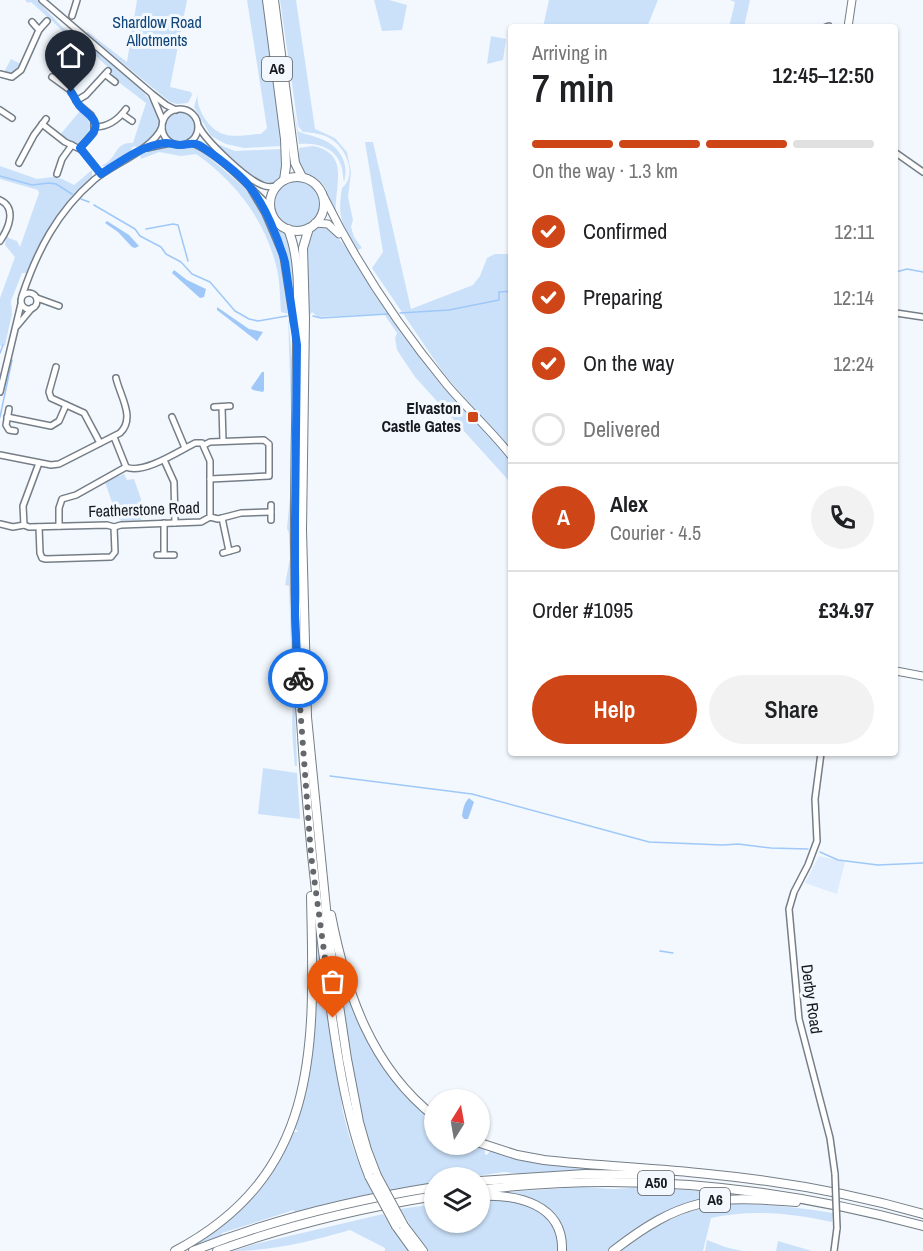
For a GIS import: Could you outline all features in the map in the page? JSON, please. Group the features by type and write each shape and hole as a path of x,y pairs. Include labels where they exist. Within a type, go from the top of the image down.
{"highway":[{"name":"A6","path":"267,0 288,138"},
{"name":"A6","path":"274,0 290,156 284,180"},
{"name":"A6","path":"290,156 302,177"},
{"path":"373,1176 362,1136 347,1059 329,939 307,717 303,615 305,319 303,248 312,226 323,210 324,197 316,186 302,177 284,180 276,186 271,208 275,218 288,229 294,245 296,260 295,614 311,855 330,999 358,1145 373,1176 414,1251"},
{"path":"288,229 299,230 312,226"},
{"path":"175,1251 218,1224 254,1191 277,1158 293,1124 303,1083 310,1017 313,965 311,855"},
{"path":"321,865 343,969 369,1039 403,1088 424,1107"},
{"name":"A6","path":"490,1147 544,1160 707,1174 800,1188"},
{"name":"A50","path":"490,1180 562,1175 640,1174 713,1178 853,1197 923,1214"},
{"name":"A50","path":"490,1189 572,1183 654,1183 740,1190 830,1204 923,1226"},
{"path":"193,1251 250,1230 301,1216 374,1198 424,1189"},
{"path":"490,1196 508,1196 540,1207 557,1225 562,1239 562,1251"},
{"path":"217,1251 309,1223 397,1203 424,1199"},
{"name":"A6","path":"613,1251 659,1218 706,1201 744,1199 830,1204"},
{"path":"400,1226 423,1251"}],"main road":[{"path":"848,24 852,0"},
{"path":"324,197 344,237 412,341 448,387 508,453"},
{"path":"312,226 328,224 344,237"},
{"path":"898,671 923,676"}],"street":[{"path":"42,0 152,94 168,106 189,112 195,117 207,140 251,178 262,186 276,186"},
{"path":"72,16 77,0"},
{"path":"0,74 15,76 20,73 28,60 39,30 47,21"},
{"path":"32,22 39,30"},
{"path":"74,46 53,78 70,90 76,101 90,115 96,127"},
{"path":"76,101 86,95 107,73 115,82"},
{"path":"152,94 164,136 171,143"},
{"path":"0,110 8,117"},
{"path":"0,392 22,296 39,250 54,225 74,200 101,174 141,149 159,134 167,114 176,110"},
{"path":"80,148 96,127 109,124 124,112 132,121"},
{"path":"19,163 46,118"},
{"path":"42,124 80,148 101,174"},
{"path":"141,149 159,144 182,145 190,142 196,136 198,126"},
{"path":"190,142 207,150 271,208"},
{"path":"57,174 62,159 72,145"},
{"path":"898,154 923,172"},
{"path":"249,186 265,213 283,255 297,345"},
{"path":"0,200 9,206 11,212 6,231 0,241"},
{"path":"15,330 34,307 36,296 29,276"},
{"path":"22,296 27,292 59,306"},
{"path":"21,304 25,308 50,304"},
{"path":"898,313 923,317"},
{"path":"56,366 50,396 53,401 84,413 100,443"},
{"path":"0,455 39,463 59,464 114,437 124,429 128,416 116,378"},
{"path":"7,420 51,426 59,421 66,405"},
{"path":"214,407 230,406"},
{"path":"222,407 224,441"},
{"path":"9,409 6,428 15,431"},
{"path":"171,417 185,448"},
{"path":"114,437 126,467"},
{"path":"59,526 59,504 62,499 76,495 126,467 134,469 164,460 199,442 204,445 224,441 267,441 269,444 270,474 266,477 210,479"},
{"name":"Featherstone Road","path":"0,525 39,527 107,525 114,527 201,522 210,518 210,461 204,445"},
{"path":"164,460 174,482 175,523"},
{"path":"24,525 23,506 39,463"},
{"path":"271,505 272,520"},
{"path":"210,518 222,518 241,513 271,512"},
{"path":"222,518 229,551"},
{"path":"164,523 164,554"},
{"path":"39,527 40,553 42,558 46,559 111,557 115,552 114,527"},
{"path":"222,553 237,549"},
{"path":"157,555 174,555"},
{"name":"Derby Road","path":"821,756 815,799 817,841 794,892 789,909 799,1019 830,1138 836,1174 837,1228 834,1251"}],"shaded area":[{"path":"819,856 845,862 837,894 805,883"}],"green space":[{"path":"25,0 37,0 63,28 76,38 74,41 31,2 28,3"},
{"name":"Shardlow Road Allotments","path":"137,0 187,0 170,87 191,92 188,103 170,102 86,33 88,32 127,62"},
{"path":"247,0 264,0 279,107 281,146 244,148 226,144 211,136 194,107 198,93 199,105 204,117 212,127 223,134 237,136 261,134 267,128"},
{"path":"280,0 296,0 315,129 335,138 347,152 351,172 348,197 353,220 351,227 354,237 362,248 358,250 342,220 340,207 342,188 347,183 350,169 345,155 331,139 321,134 303,132 298,126"},
{"path":"374,0 389,0 407,5 402,30 382,31"},
{"path":"549,0 658,0 648,24 544,24"},
{"path":"730,0 750,0 745,24 730,24 735,2"},
{"path":"491,36 506,39 503,60 487,64"},
{"path":"77,39 130,78 154,106 159,119 158,130 152,138 137,148 135,146 131,148 132,151 107,166 101,166 110,160 121,146 133,143 146,103 112,77 112,71 95,55 75,42"},
{"path":"11,59 21,64 16,73 10,75 4,72"},
{"path":"292,98 298,131 327,142 338,150 344,162 344,182 342,168 331,151 313,144 299,144"},
{"path":"80,111 89,120 90,128 77,145 59,136"},
{"path":"180,112 186,113 194,121 194,133 186,141 180,142 174,141 166,133 165,127 166,121 174,113"},
{"path":"365,142 373,142 411,309 473,285 480,276 487,258 495,254 508,254 508,449 444,374 372,268 383,252"},
{"path":"215,143 235,151 281,149 281,176 273,183 257,179 241,168"},
{"path":"166,145 178,149 190,147 199,149 244,187 257,204 273,236 284,270 288,314 281,312 278,277 271,248 246,202 223,176 196,154 181,156 159,152 141,159 139,152 154,146"},
{"path":"313,146 326,150 337,165 337,218 323,184 304,173 299,163 299,148"},
{"path":"0,166 37,179 53,177 74,185 92,170 92,178 63,211 39,246 26,273 22,273 11,301 12,314 5,345 0,346 0,298 15,257 5,245 6,237 17,241 20,247 39,193 38,190 0,179"},
{"path":"297,181 313,188 320,204 313,220 297,227 281,220 274,204 281,188"},
{"path":"257,195 271,220 287,235 293,261 295,292 292,292 284,254"},
{"path":"325,226 338,238 362,269 416,352 506,455 508,480 415,377 397,350 395,338 397,333 384,314 318,317 312,312 309,316 305,263 307,243 314,229"},
{"path":"288,316 292,360 291,571 297,766 295,766 292,736 289,586 285,585 290,558 287,528 290,497 291,412"},
{"path":"124,474 127,480 134,479 141,499 141,520 121,521 114,514 105,482"},
{"path":"263,768 297,773 300,819 258,814"},
{"path":"315,918 340,1079 342,1107 359,1164 374,1193 294,1212 294,1210 222,1233 222,1236 179,1251 232,1215 246,1202 271,1172 292,1132 298,1132 294,1127 300,1110"},
{"path":"335,952 352,1007 370,1047 384,1067 424,1109 424,1155 490,1155 490,1151 521,1160 596,1170 490,1174 490,1167 424,1167 424,1186 390,1191 383,1176 379,1177 354,1088"},
{"path":"581,1187 614,1189 641,1187 759,1195 718,1197 688,1202 648,1221 608,1251 565,1251 548,1209 490,1196 490,1193"},
{"path":"490,1199 525,1204 545,1214 552,1222 557,1232 560,1251 426,1251 407,1225 409,1223 400,1209 424,1206 424,1233 490,1233"},
{"path":"725,1204 779,1206 833,1213 832,1222 771,1213 726,1215 711,1218 703,1251 621,1251 657,1226 683,1214"},
{"path":"383,1214 409,1251 385,1251 385,1248 350,1230 292,1245 233,1251 255,1244"},
{"path":"707,1240 725,1247 742,1251 705,1251"},
{"path":"778,1241 812,1251 776,1251"}],"water":[{"path":"107,221 129,235 139,246 132,247 118,232 105,223"},
{"path":"174,270 187,280 206,289 204,297 200,298 172,273"},
{"path":"217,307 249,329 263,332 257,341 217,310"},
{"path":"264,372 263,392 253,390 251,388"},
{"path":"469,798 474,802 468,819 464,819 463,809"}],"waterway":[{"path":"0,176 32,185 56,184 72,194"},
{"path":"81,199 89,202"},
{"path":"94,205 135,229 140,236 161,247 166,254 181,262 192,274 210,282 235,311 258,321 287,316"},
{"path":"146,229 178,225 188,261"},
{"path":"898,271 907,269 923,272"},
{"path":"400,313 449,310 499,300 499,292 508,291"},
{"path":"313,316 321,318 388,314"},
{"path":"0,353 3,345"},
{"path":"0,417 12,360"},
{"path":"330,776 472,794 649,842 738,844 808,849"},
{"path":"820,852 838,860 878,865 923,863"},
{"path":"660,951 673,953"}],"way so far":[{"path":"298,678 311,855 333,1018"}],"place":[{"name":"Elvaston Castle Gates","path":"473,417"}],"route":[{"path":"71,92 78,105 94,121 96,127 94,132 80,148 101,174 141,149 165,143 182,145 190,142 199,145 249,186 265,213 280,249 285,262 297,345 295,614 298,678"}]}
